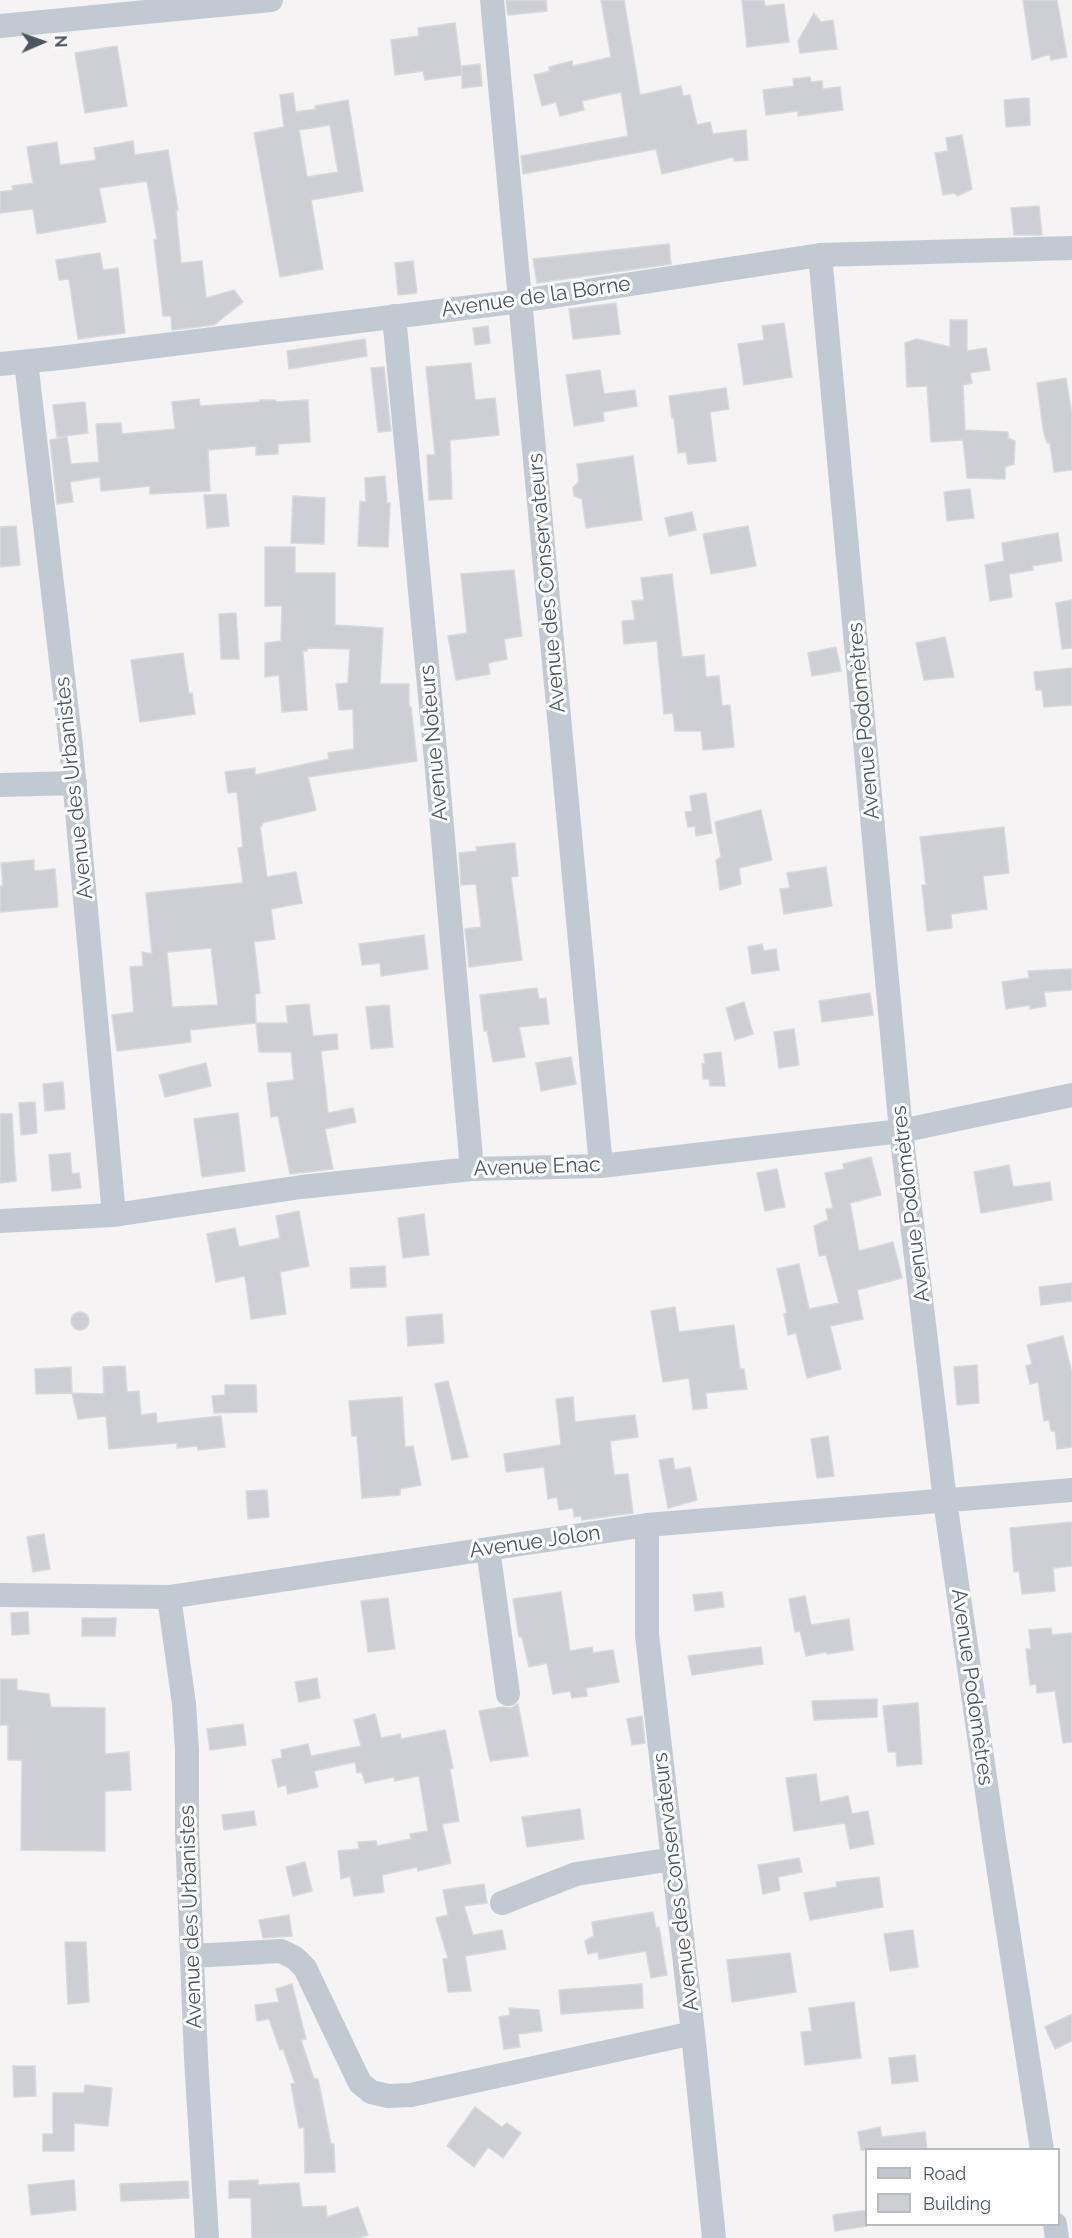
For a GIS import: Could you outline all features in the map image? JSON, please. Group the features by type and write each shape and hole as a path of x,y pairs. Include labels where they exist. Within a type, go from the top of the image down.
{"street":[{"path":"0,26 271,0"},
{"name":"Avenue des Conservateurs","path":"492,0 601,1166"},
{"name":"Avenue de la Borne","path":"0,364 521,301 820,255 1072,248"},
{"name":"Avenue Podomètres","path":"820,255 901,1131 945,1501 1042,2148"},
{"name":"Avenue Noteurs","path":"394,316 472,1169"},
{"name":"Avenue des Urbanistes","path":"26,362 75,783 114,1215"},
{"path":"0,785 75,783"},
{"name":"Avenue Enac","path":"0,1221 114,1215 301,1187 472,1169 601,1166 901,1131 1072,1095"},
{"name":"Avenue Jolon","path":"0,1595 169,1597 647,1525 1072,1490"},
{"name":"Avenue des Conservateurs","path":"647,1525 648,1635 714,2238"},
{"path":"488,1549 508,1694"},
{"name":"Avenue des Urbanistes","path":"169,1597 184,1704 187,1750 187,1832 196,2058 207,2238"},
{"path":"502,1903 576,1874 673,1859"},
{"path":"192,1956 281,1951 296,1958 305,1968 360,2083 371,2092 388,2096 411,2095 693,2033"}],"building":[{"path":"506,0 546,0 547,11 508,15"},
{"path":"601,0 624,0 640,95 681,86 683,96 690,95 697,125 710,122 713,134 746,130 748,160 734,161 733,157 662,174 656,149 523,174 521,156 628,136 621,92 582,101 584,110 560,116 556,102 542,106 534,75 550,71 549,67 572,61 573,66 611,57"},
{"path":"742,0 764,0 765,6 784,4 789,42 747,47"},
{"path":"1023,0 1057,0 1067,57 1051,60 1050,54 1032,60"},
{"path":"814,13 821,22 833,20 837,49 800,53 798,41"},
{"path":"455,23 462,75 425,80 423,71 395,75 391,40 419,36 418,28"},
{"path":"117,46 127,106 85,113 75,53"},
{"path":"480,64 482,86 462,88 462,66"},
{"path":"810,77 811,82 822,81 823,89 840,87 843,110 798,116 798,111 766,115 763,90 794,86 793,79"},
{"path":"293,93 296,112 348,100 363,191 311,200 323,269 280,277 254,133 284,127 280,95","holes":["330,125 338,172 307,177 299,130"]},
{"path":"1029,98 1030,125 1006,127 1004,100"},
{"path":"962,135 972,189 958,196 954,193 943,195 935,153 948,151 946,138"},
{"path":"133,141 135,155 168,150 178,210 176,210 181,263 202,261 206,298 234,290 243,302 214,325 172,330 171,316 163,316 154,240 157,239 147,181 99,188 106,222 37,234 33,209 0,213 0,192 13,190 12,186 33,183 27,147 57,142 60,165 96,160 94,148"},
{"path":"1039,206 1042,235 1014,235 1011,208"},
{"path":"669,244 671,264 537,283 533,259"},
{"path":"100,253 103,270 118,268 125,333 78,339 69,279 59,280 56,260"},
{"path":"413,261 417,293 398,295 395,263"},
{"path":"616,303 620,334 573,339 569,309"},
{"path":"950,320 967,320 967,351 986,348 990,370 970,373 972,383 963,385 965,430 1008,432 1008,438 1015,441 1014,464 1005,467 1005,479 967,478 963,440 931,442 927,386 907,387 905,343 917,339 950,347"},
{"path":"784,323 792,377 744,385 738,344 764,340 762,326"},
{"path":"488,326 490,343 475,345 473,328"},
{"path":"365,339 367,356 289,369 287,351"},
{"path":"471,363 475,400 495,398 499,435 450,440 452,499 429,500 427,455 435,455 426,367"},
{"path":"384,367 391,431 378,432 371,368"},
{"path":"600,370 604,394 635,390 637,406 603,412 604,421 574,426 566,375"},
{"path":"1066,378 1072,415 1072,470 1054,472 1050,443 1047,443 1043,429 1037,383"},
{"path":"726,388 729,409 710,412 716,461 688,464 686,452 678,453 669,396"},
{"path":"199,399 200,406 260,402 260,400 275,400 276,402 308,400 310,442 278,444 278,454 256,455 256,446 208,450 210,491 150,494 150,486 101,491 100,477 70,482 73,502 57,504 50,440 67,437 71,464 99,462 96,424 121,423 122,434 175,429 172,402"},
{"path":"85,402 88,433 57,437 53,405"},
{"path":"633,456 642,520 586,528 582,499 574,496 573,487 579,482 577,464"},
{"path":"385,476 387,503 390,503 388,547 358,546 360,501 366,502 365,478"},
{"path":"970,489 974,518 947,521 944,492"},
{"path":"226,494 229,526 207,528 204,495"},
{"path":"293,496 325,498 324,544 291,543"},
{"path":"692,512 696,530 669,536 665,518"},
{"path":"16,526 20,565 0,567 0,527"},
{"path":"748,526 756,566 711,574 703,534"},
{"path":"1058,533 1062,561 1032,566 1033,570 1009,574 1012,597 990,601 985,565 1004,561 1002,543"},
{"path":"265,547 295,547 295,573 335,573 335,625 383,628 380,684 409,684 409,707 411,707 417,761 308,777 316,810 262,823 260,826 267,877 296,872 302,903 271,909 275,939 254,942 260,993 255,994 256,1023 190,1030 191,1042 117,1051 112,1015 134,1012 130,967 143,966 142,952 152,954 146,893 243,883 238,848 243,847 237,792 228,793 225,772 255,768 255,775 329,759 328,753 354,749 353,709 339,710 336,684 348,683 350,649 307,648 307,651 303,651 307,710 282,712 279,675 265,677 265,643 281,641 282,606 265,606","holes":["211,948 218,1005 172,1007 167,952"]},
{"path":"514,570 522,636 504,639 507,659 488,663 490,674 456,680 448,636 467,633 461,574"},
{"path":"672,574 682,657 704,655 706,677 719,676 722,706 730,705 734,747 703,750 701,731 675,731 673,713 664,714 657,641 624,644 622,621 635,620 632,601 644,600 641,578"},
{"path":"1072,600 1072,648 1062,649 1056,603"},
{"path":"236,613 239,659 221,659 219,614"},
{"path":"945,637 954,677 924,680 916,643"},
{"path":"836,647 841,671 812,676 808,653"},
{"path":"183,653 189,694 192,693 195,714 140,722 131,660"},
{"path":"1072,668 1072,705 1044,707 1042,690 1036,690 1034,672"},
{"path":"706,793 712,833 696,836 695,826 688,827 685,812 692,811 690,796"},
{"path":"761,810 772,860 739,868 741,884 720,890 716,860 721,857 715,822"},
{"path":"1004,827 1009,873 983,876 987,909 951,914 952,928 927,931 922,885 926,885 920,837"},
{"path":"515,843 518,876 511,877 522,960 469,967 465,929 481,927 476,884 461,885 459,853 477,851 476,847"},
{"path":"34,860 34,871 55,869 58,907 0,912 0,886 3,886 1,863"},
{"path":"826,867 832,906 784,914 780,889 790,888 787,873"},
{"path":"424,935 428,969 381,976 380,963 362,965 359,944"},
{"path":"762,944 764,951 776,949 779,970 752,974 748,947"},
{"path":"1072,969 1072,990 1044,992 1046,1006 1030,1009 1030,1005 1006,1009 1002,982 1029,978 1028,971"},
{"path":"537,988 539,999 546,998 549,1024 519,1027 525,1057 493,1062 487,1031 484,1031 480,995"},
{"path":"870,993 873,1015 822,1022 819,1001"},
{"path":"744,1002 753,1034 735,1040 726,1008"},
{"path":"309,1004 313,1036 337,1034 338,1049 321,1051 328,1113 353,1108 356,1122 325,1129 333,1169 290,1174 278,1116 271,1117 267,1083 294,1080 291,1052 259,1052 256,1023 288,1023 286,1006"},
{"path":"389,1005 393,1047 371,1049 366,1007"},
{"path":"794,1029 799,1065 779,1068 774,1032"},
{"path":"721,1052 725,1086 710,1086 709,1079 703,1079 704,1054"},
{"path":"571,1057 576,1084 541,1091 536,1063"},
{"path":"206,1063 211,1086 165,1097 159,1075"},
{"path":"63,1082 65,1109 45,1111 43,1084"},
{"path":"35,1102 37,1133 21,1135 19,1103"},
{"path":"238,1113 245,1171 202,1177 194,1119"},
{"path":"0,1114 12,1114 16,1181 0,1183"},
{"path":"70,1153 72,1174 79,1173 81,1188 52,1191 49,1155"},
{"path":"871,1157 881,1195 850,1203 859,1251 893,1242 902,1278 857,1290 863,1319 830,1326 841,1369 807,1378 796,1333 788,1335 784,1314 787,1313 777,1269 799,1264 809,1309 839,1303 826,1255 819,1256 814,1226 828,1220 826,1209 833,1208 825,1173 844,1169 843,1164"},
{"path":"1009,1165 1013,1187 1050,1182 1052,1200 981,1213 974,1172"},
{"path":"777,1169 785,1207 765,1211 757,1173"},
{"path":"299,1211 309,1266 280,1272 286,1314 251,1319 245,1276 216,1282 207,1234 235,1228 239,1247 280,1238 276,1216"},
{"path":"424,1214 429,1255 403,1258 398,1218"},
{"path":"385,1266 386,1287 351,1288 350,1268"},
{"path":"1072,1283 1072,1301 1041,1305 1039,1287"},
{"path":"675,1307 679,1332 734,1325 740,1369 744,1369 747,1389 706,1393 707,1408 693,1410 689,1378 663,1382 651,1311"},
{"path":"80,1312 86,1315 89,1321 86,1327 80,1330 74,1327 71,1321 74,1315"},
{"path":"442,1314 444,1343 408,1346 406,1317"},
{"path":"1063,1336 1072,1373 1072,1447 1057,1449 1055,1431 1051,1431 1049,1420 1044,1421 1038,1382 1030,1384 1026,1366 1032,1364 1027,1345"},
{"path":"977,1365 979,1403 957,1405 954,1367"},
{"path":"125,1366 127,1392 139,1391 141,1415 156,1413 157,1423 221,1416 225,1447 198,1450 197,1446 177,1448 177,1443 109,1449 106,1416 78,1419 72,1393 104,1394 103,1367"},
{"path":"71,1367 72,1393 36,1394 35,1369"},
{"path":"448,1381 468,1457 452,1460 435,1384"},
{"path":"225,1385 256,1385 257,1412 214,1413 212,1396 225,1395"},
{"path":"402,1397 405,1447 413,1446 421,1485 400,1489 400,1495 362,1498 357,1436 352,1436 349,1401"},
{"path":"573,1397 575,1422 635,1415 638,1437 610,1441 614,1475 628,1474 633,1513 582,1520 581,1516 574,1517 573,1508 559,1510 557,1497 548,1499 544,1467 506,1472 504,1454 561,1445 556,1399"},
{"path":"828,1436 834,1476 817,1478 811,1439"},
{"path":"673,1458 675,1470 690,1467 697,1500 668,1508 659,1460"},
{"path":"267,1490 269,1517 248,1519 246,1491"},
{"path":"1072,1522 1072,1566 1053,1568 1055,1591 1022,1594 1019,1571 1014,1572 1010,1528"},
{"path":"44,1534 50,1569 33,1572 27,1537"},
{"path":"561,1592 570,1651 592,1647 593,1653 613,1650 619,1682 586,1688 587,1696 572,1698 570,1691 553,1694 547,1663 529,1667 522,1637 519,1637 513,1599"},
{"path":"722,1592 724,1607 695,1611 693,1595"},
{"path":"805,1596 811,1625 849,1619 853,1650 806,1656 800,1631 795,1632 789,1599"},
{"path":"388,1598 395,1649 368,1652 361,1601"},
{"path":"28,1612 29,1634 12,1635 11,1613"},
{"path":"82,1618 116,1618 115,1636 82,1636"},
{"path":"1051,1628 1052,1635 1072,1633 1072,1742 1063,1743 1055,1691 1037,1693 1036,1684 1030,1685 1026,1649 1031,1649 1029,1630"},
{"path":"761,1647 763,1664 692,1675 688,1656"},
{"path":"317,1678 320,1698 299,1702 295,1682"},
{"path":"0,1679 17,1679 17,1690 49,1694 51,1707 105,1708 105,1754 129,1752 131,1790 105,1791 105,1851 21,1850 22,1760 8,1760 8,1725 0,1725"},
{"path":"877,1699 877,1717 814,1720 812,1701"},
{"path":"918,1703 922,1764 897,1766 896,1752 888,1752 883,1706"},
{"path":"518,1704 528,1756 490,1761 479,1711 502,1707 511,1708"},
{"path":"375,1714 381,1738 400,1734 401,1739 445,1730 453,1768 450,1769 459,1821 442,1824 451,1863 418,1871 417,1867 382,1875 384,1892 354,1896 350,1876 341,1879 338,1851 359,1849 358,1842 376,1841 377,1846 411,1839 410,1834 428,1831 419,1776 395,1781 394,1777 365,1783 362,1772 357,1773 355,1762 314,1771 318,1787 288,1794 286,1785 278,1787 272,1760 282,1758 281,1750 308,1744 311,1756 361,1746 354,1720"},
{"path":"642,1716 645,1743 632,1745 627,1719"},
{"path":"243,1724 246,1745 210,1750 207,1729"},
{"path":"816,1774 820,1802 848,1796 852,1814 868,1811 874,1844 850,1849 845,1823 794,1831 786,1778"},
{"path":"580,1809 584,1839 527,1847 522,1817"},
{"path":"254,1811 256,1825 224,1830 222,1815"},
{"path":"799,1858 802,1872 778,1877 780,1890 763,1894 758,1865"},
{"path":"305,1862 312,1891 293,1896 286,1867"},
{"path":"879,1877 883,1907 810,1920 804,1893 837,1887 836,1882"},
{"path":"484,1884 487,1903 464,1906 473,1935 502,1930 506,1949 465,1956 471,1991 448,1992 443,1959 448,1958 436,1918 448,1915 443,1890"},
{"path":"653,1912 656,1928 659,1927 667,1975 651,1978 646,1951 599,1959 598,1952 588,1954 585,1941 594,1936 592,1922"},
{"path":"289,1915 292,1936 263,1938 259,1920"},
{"path":"913,1930 918,1967 890,1971 884,1934"},
{"path":"65,1942 86,1942 89,2002 68,2004"},
{"path":"790,1953 796,1992 732,2002 727,1960"},
{"path":"292,1984 306,2039 301,2040 314,2079 318,2079 331,2144 334,2144 335,2172 305,2173 304,2127 299,2128 291,2084 295,2083 269,2019 257,2021 255,2005 279,2002 276,1989"},
{"path":"642,1984 643,2008 561,2014 559,1990"},
{"path":"854,2002 861,2058 805,2065 801,2032 812,2031 809,2008"},
{"path":"509,2008 539,2010 542,2031 518,2034 520,2047 504,2049 499,2017 510,2015"},
{"path":"1072,2014 1072,2041 1055,2049 1045,2027"},
{"path":"915,2055 918,2081 892,2084 889,2058"},
{"path":"13,2066 35,2066 36,2096 14,2097"},
{"path":"85,2085 112,2088 108,2126 74,2123 74,2151 43,2151 43,2134 53,2134 53,2093 84,2093"},
{"path":"475,2107 502,2127 507,2123 521,2133 503,2158 488,2147 474,2167 447,2146"},
{"path":"880,2127 882,2137 925,2132 927,2148 865,2148 861,2150 858,2132"},
{"path":"74,2180 76,2210 31,2215 28,2185"},
{"path":"258,2180 258,2185 299,2183 302,2207 326,2206 327,2217 358,2207 368,2235 358,2238 252,2238 251,2198 229,2198 229,2181"},
{"path":"188,2181 189,2198 121,2201 120,2184"},
{"path":"865,2210 865,2226 867,2226 835,2231 833,2215"}]}
